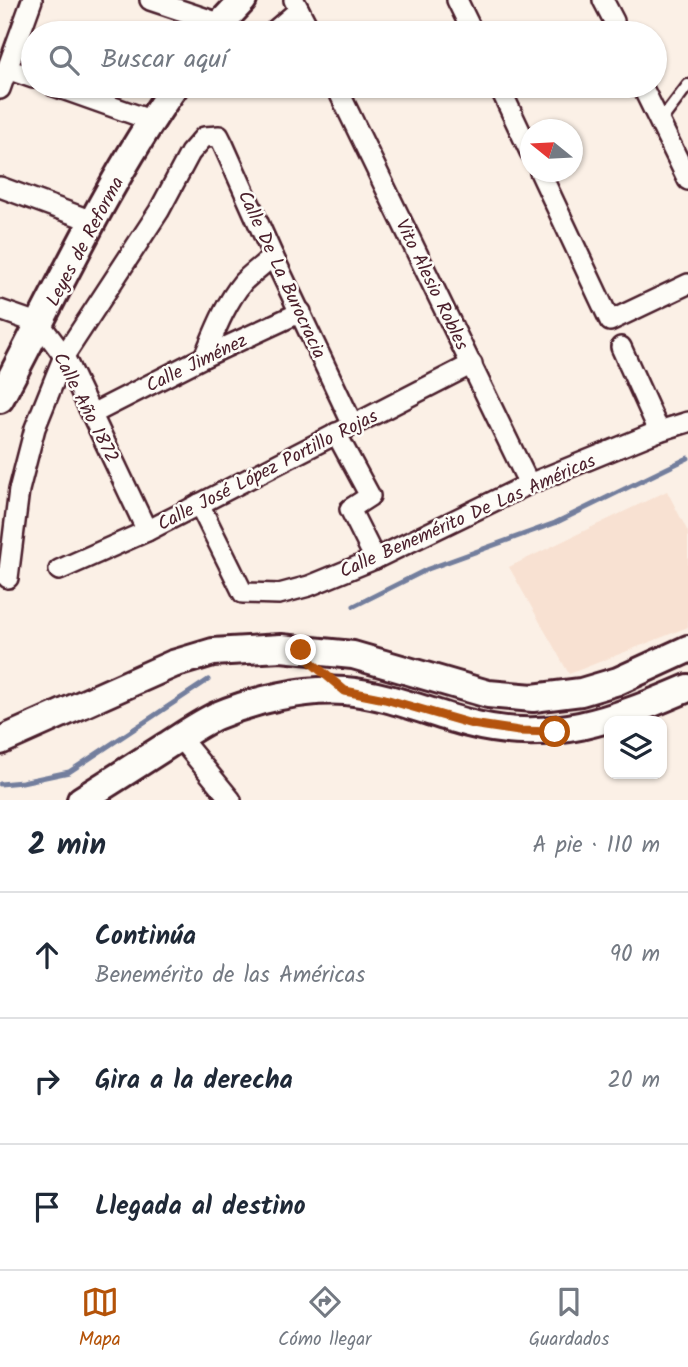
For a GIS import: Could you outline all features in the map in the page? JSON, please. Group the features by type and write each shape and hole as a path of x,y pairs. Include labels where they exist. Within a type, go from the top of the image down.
{"street":[{"path":"25,21 33,0"},
{"path":"150,0 199,21"},
{"path":"222,21 243,0"},
{"path":"457,0 468,21"},
{"path":"603,0 614,21"},
{"path":"283,21 297,5 305,21"},
{"path":"0,89 21,33"},
{"path":"8,69 21,74"},
{"path":"88,98 150,120"},
{"name":"Leyes de Reforma","path":"0,399 92,221 150,120 166,98"},
{"name":"Vito Alesio Robles","path":"342,98 529,484"},
{"path":"505,98 520,131"},
{"path":"648,98 659,122 682,150 688,180"},
{"name":"Calle De La Burocracia","path":"64,356 159,212 190,153 204,137 219,136 300,312 370,496 350,509 375,559"},
{"path":"545,182 610,321 688,284"},
{"path":"0,187 92,221"},
{"path":"204,357 232,297 245,280 273,256"},
{"path":"0,310 40,324"},
{"name":"Calle Jiménez","path":"92,414 300,312"},
{"name":"Calle Año 1872","path":"40,324 64,356 147,531"},
{"path":"621,347 659,431"},
{"path":"8,578 19,490 35,428 64,356"},
{"name":"Calle José López Portillo Rojas","path":"59,570 147,531 472,364"},
{"name":"Calle Benemérito De Las Américas","path":"199,504 243,593 279,594 309,586 375,559 529,484 659,431 688,422"},
{"path":"291,649 345,691"},
{"path":"289,695 296,683 297,664 291,649"},
{"path":"0,741 173,664 213,652 291,649 353,655 488,694 533,698 581,691 618,681 688,649"},
{"path":"618,681 629,713"},
{"path":"81,800 215,717 254,703 289,695 345,691 385,699 472,724 519,731 555,732 629,713 688,688"},
{"path":"180,738 231,800"}],"lane":[{"path":"659,122 688,85"}],"shaded area":[{"path":"667,491 688,532 688,627 569,674 509,567"}],"waterway":[{"path":"354,606 428,569 555,523 688,458"},
{"path":"0,784 69,772 208,680"}],"route":[{"path":"301,650 345,691 385,699 472,724 519,731 555,732"}]}
